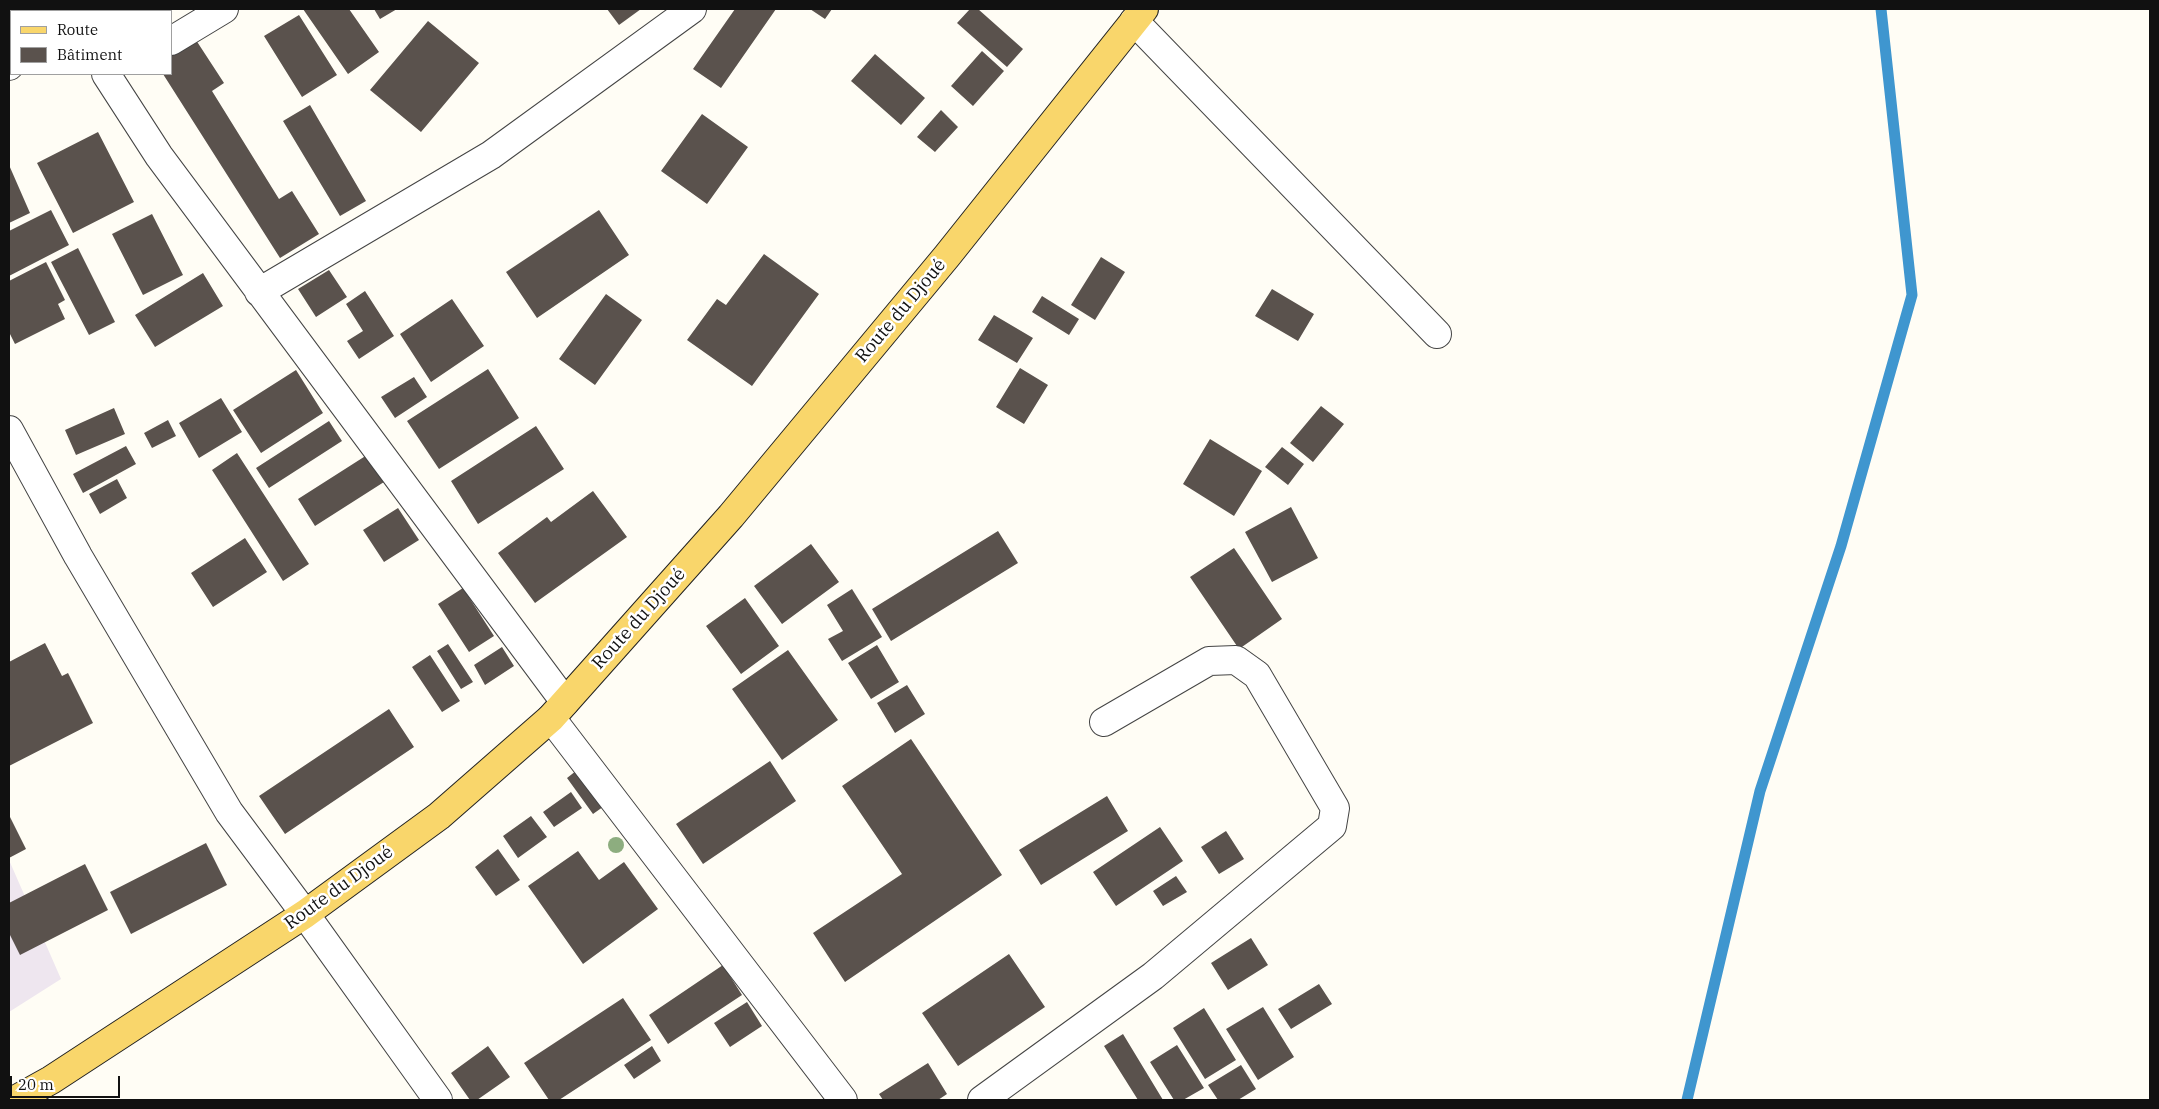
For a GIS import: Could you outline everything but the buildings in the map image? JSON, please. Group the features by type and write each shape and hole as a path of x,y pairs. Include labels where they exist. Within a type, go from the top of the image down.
{"main road":[{"name":"Route du Djoué","path":"15,1100 51,1080 305,914 439,816 558,710 731,516 947,256 1139,15"}],"street":[{"path":"172,40 224,9"},
{"path":"259,292 491,156 692,9"},
{"path":"1139,15 1437,334"},
{"path":"112,76 159,156 259,292 558,710 843,1100"},
{"path":"9,430 78,556 230,812 438,1100"},
{"path":"982,1100 1153,976 1332,826 1335,808 1257,675 1236,660 1209,661 1104,722"}],"shaded area":[{"path":"9,860 61,979 9,1012"}],"waterway":[{"path":"1687,1100 1760,791 1841,546 1912,295 1881,9"}]}
